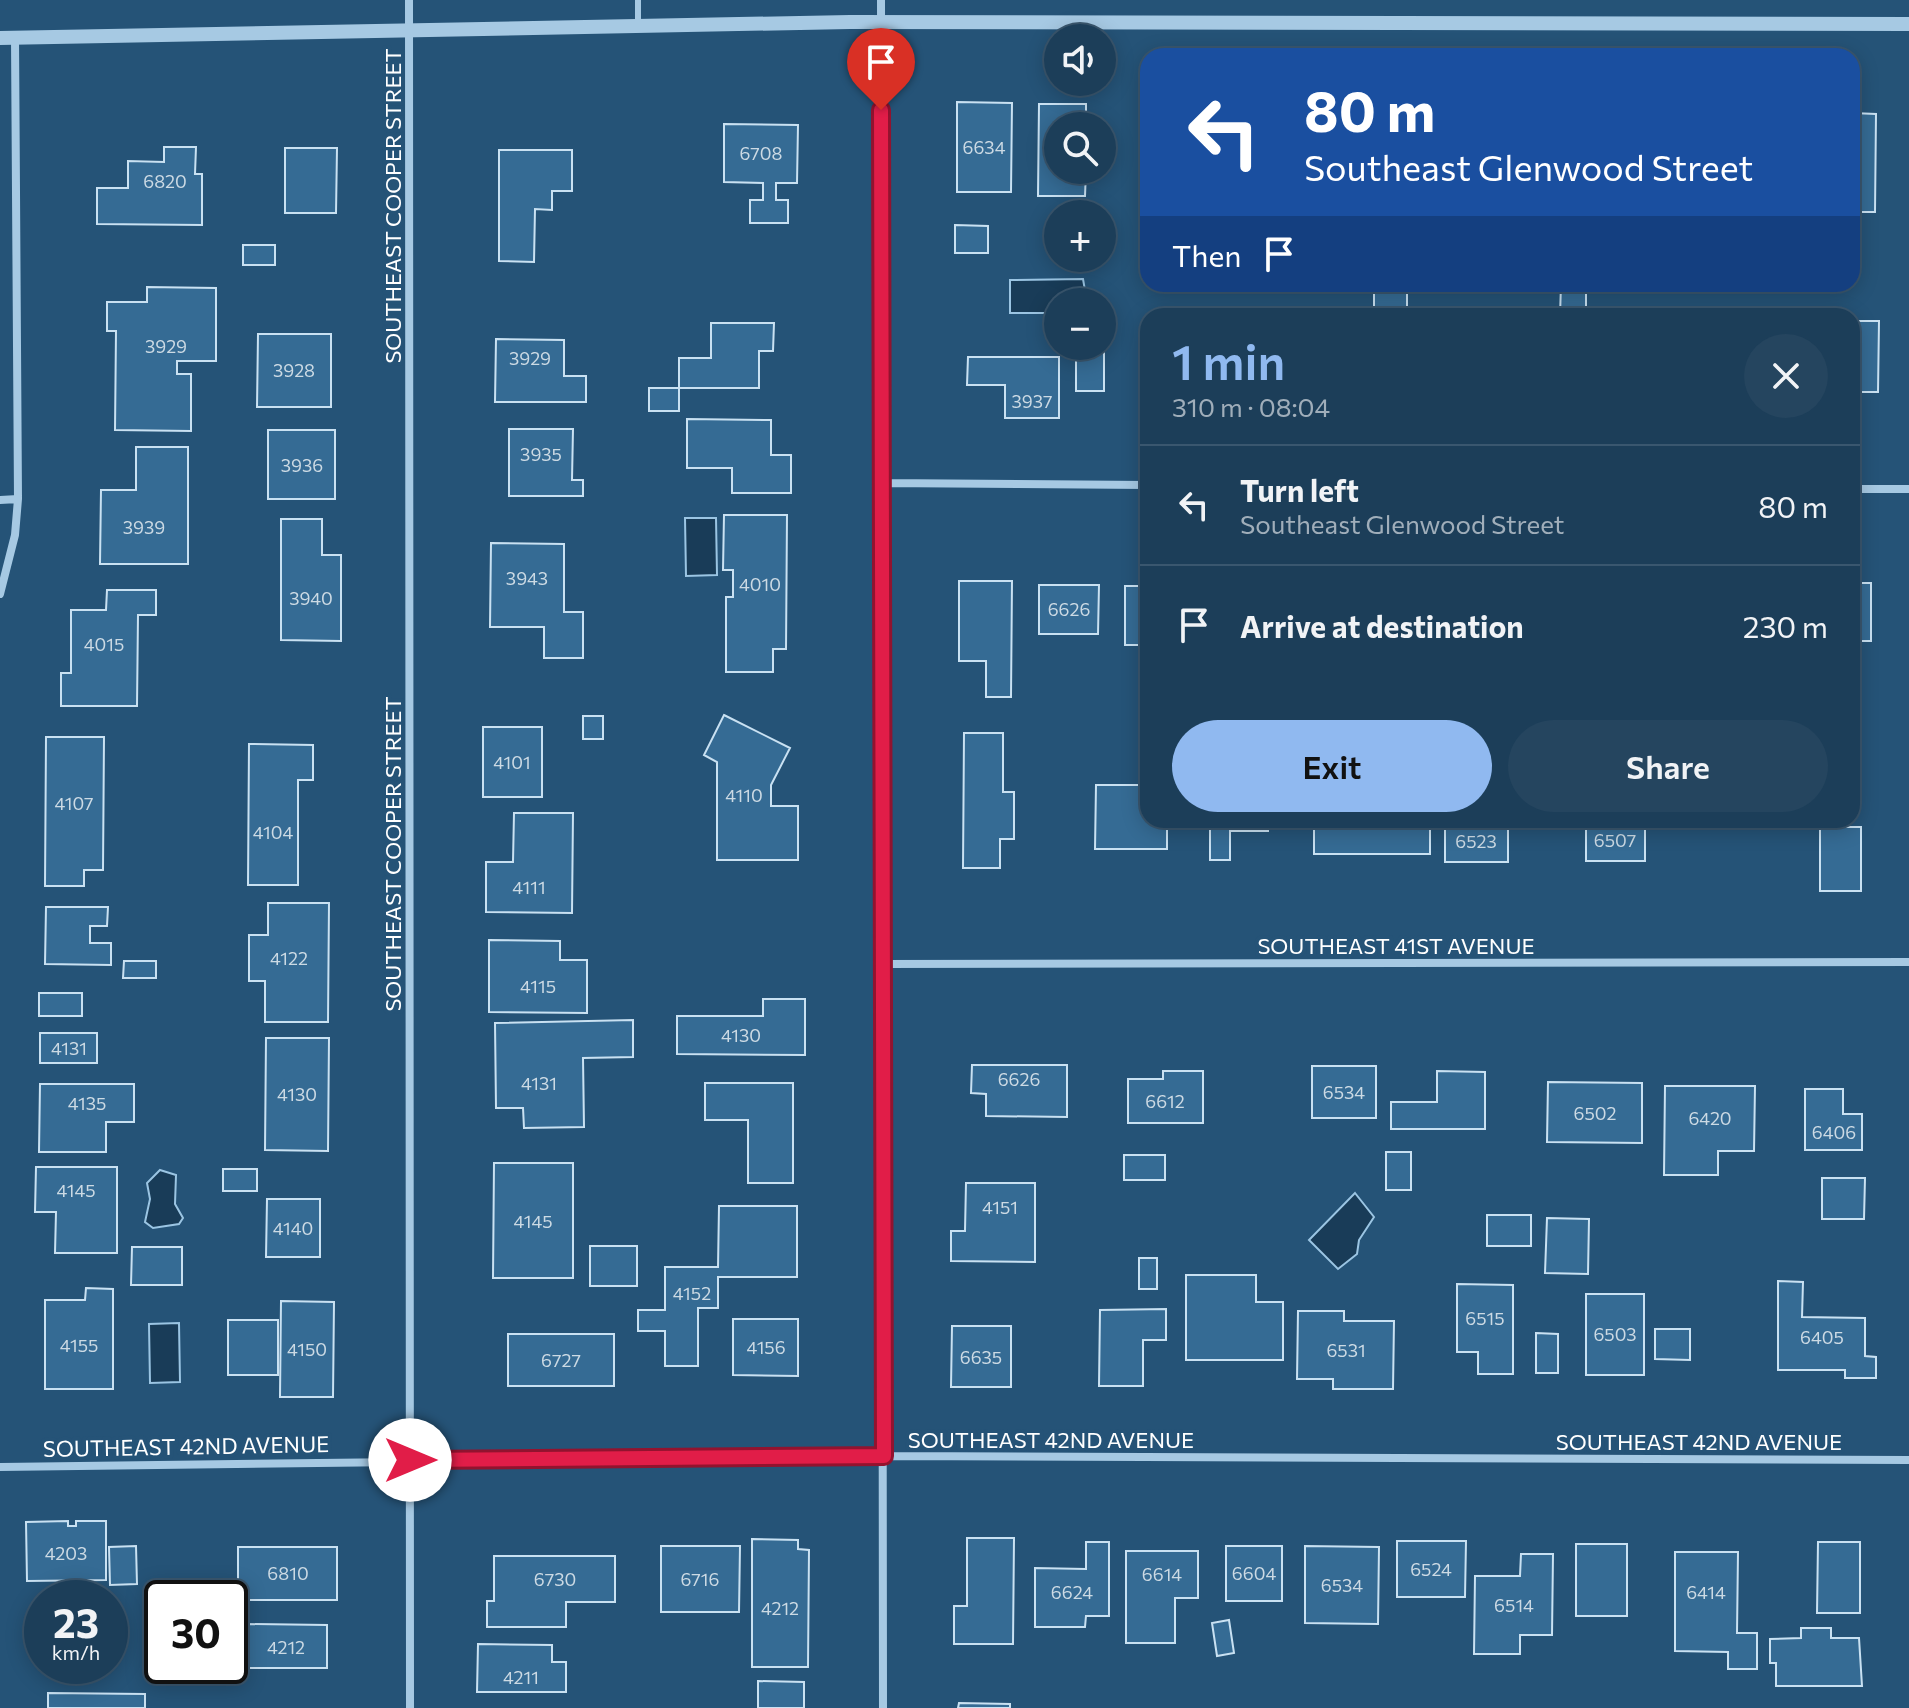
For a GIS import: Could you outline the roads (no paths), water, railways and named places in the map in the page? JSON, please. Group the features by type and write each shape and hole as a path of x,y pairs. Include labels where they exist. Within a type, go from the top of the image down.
{"street":[{"name":"SOUTHEAST COOPER STREET","path":"409,0 410,1708"},
{"path":"881,0 883,1708"},
{"path":"0,594 15,535 18,499 7,38 638,24 881,22 1909,24"},
{"path":"882,483 1140,485"},
{"path":"1860,489 1909,489"},
{"path":"0,500 18,499"},
{"name":"SOUTHEAST 41ST AVENUE","path":"882,964 1909,962"},
{"name":"SOUTHEAST 42ND AVENUE","path":"0,1467 884,1456 1909,1460"}],"lane":[{"path":"638,0 638,24"}],"water":[{"path":"1083,279 1085,288 1044,288 1044,313 1010,313 1010,280"},
{"path":"685,518 716,518 717,575 686,576"},
{"path":"160,1170 176,1175 175,1204 183,1218 179,1224 153,1228 145,1222 150,1199 147,1183"},
{"path":"1355,1193 1374,1217 1359,1240 1357,1254 1338,1269 1309,1240"},
{"path":"179,1323 180,1382 150,1383 149,1324"}]}
